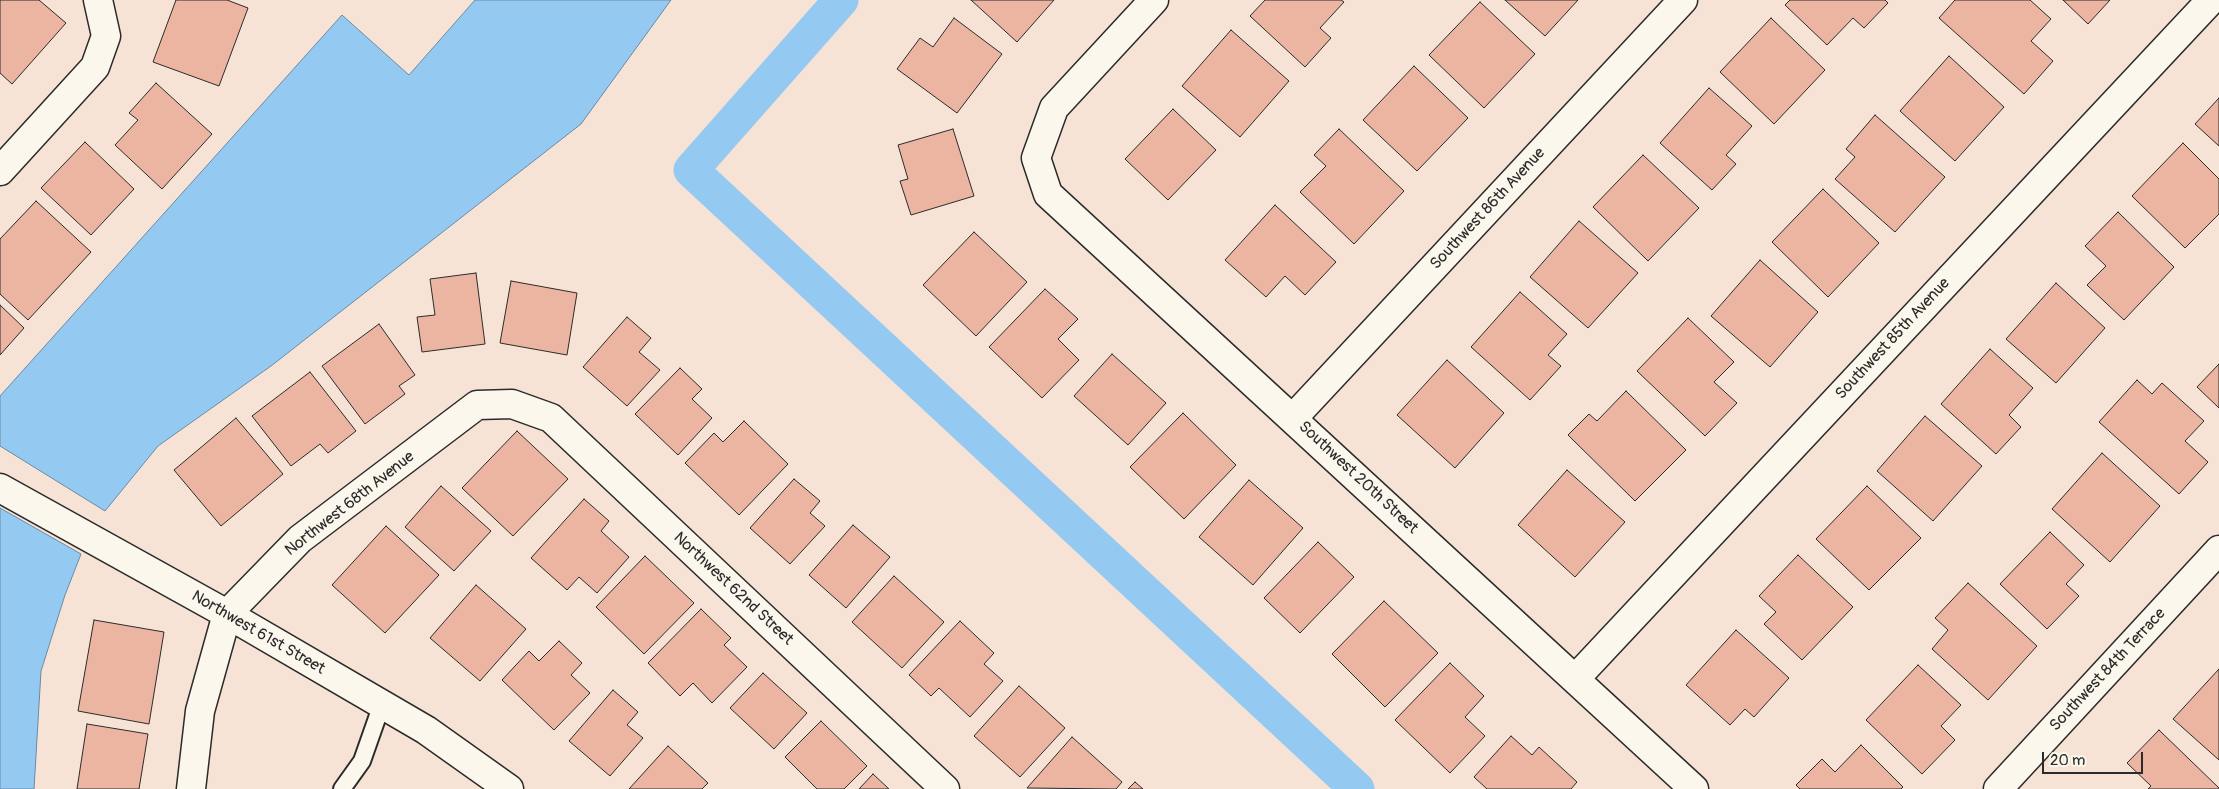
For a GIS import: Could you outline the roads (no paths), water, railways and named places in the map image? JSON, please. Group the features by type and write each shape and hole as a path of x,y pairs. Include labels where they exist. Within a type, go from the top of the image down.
{"street":[{"path":"0,172 95,67 106,36 98,0"},
{"name":"Southwest 20th Street","path":"1154,0 1054,108 1036,158 1048,194 1694,789"},
{"name":"Southwest 86th Avenue","path":"1293,418 1683,0"},
{"name":"Southwest 85th Avenue","path":"1575,679 2211,0"},
{"name":"Northwest 68th Avenue","path":"192,789 200,711 227,614 300,539 477,405 512,404"},
{"name":"Northwest 62nd Street","path":"512,404 551,418 945,789"},
{"name":"Northwest 61st Street","path":"0,488 227,614 382,704 426,730 510,789"},
{"name":"Southwest 84th Terrace","path":"1998,789 2219,550"}],"lane":[{"path":"342,789 362,761 382,704"}],"water":[{"path":"475,0 671,0 581,124 271,366 158,446 105,511 0,446 0,396 342,15 409,75"},
{"path":"0,508 81,554 65,595 41,671 34,789 0,789"}],"waterway":[{"path":"841,0 691,170 1357,789"}]}
